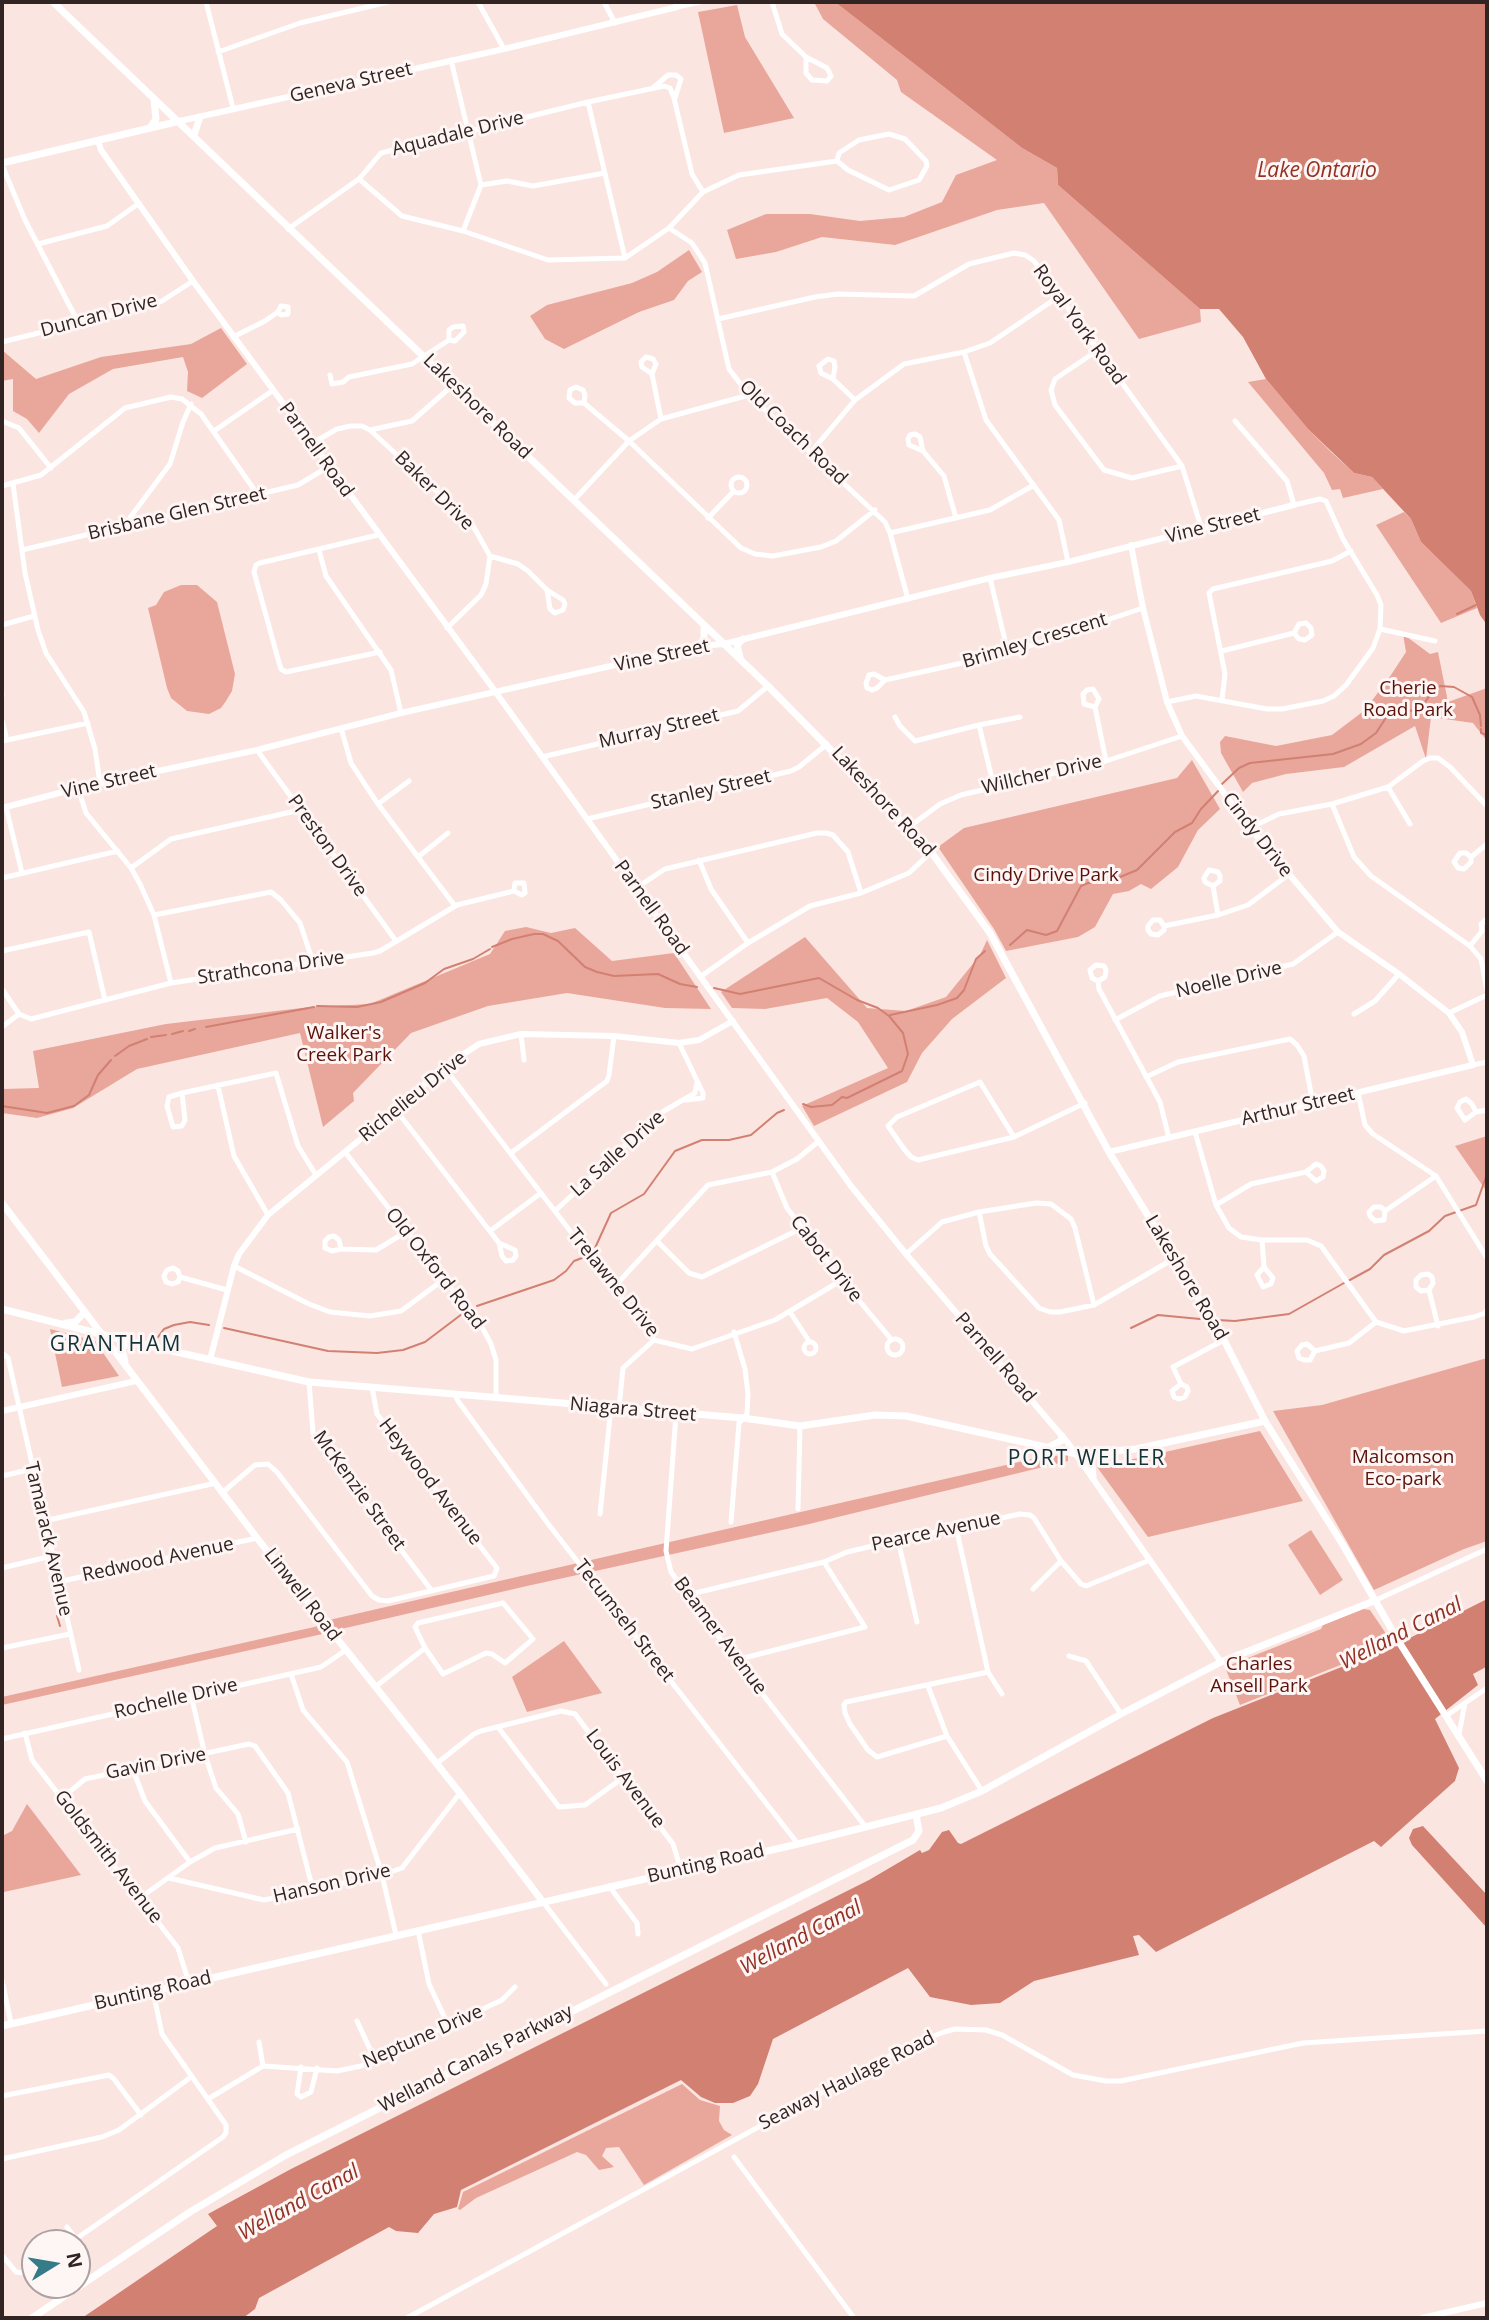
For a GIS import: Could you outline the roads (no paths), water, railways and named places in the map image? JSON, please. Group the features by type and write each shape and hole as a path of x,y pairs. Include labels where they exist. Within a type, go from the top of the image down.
{"main road":[{"name":"Lakeshore Road","path":"53,2 768,685 932,852 990,933 1109,1152 1224,1340 1265,1421 1487,1781"},
{"path":"150,128 156,119 154,99"},
{"path":"194,135 200,117"},
{"name":"Geneva Street","path":"2,164 180,121"},
{"path":"700,646 704,638 704,625"},
{"path":"741,661 737,645 743,639"},
{"name":"Linwell Road","path":"2,1203 257,1538 460,1793 542,1902"},
{"name":"Niagara Street","path":"2,1309 309,1382 743,1418 800,1426 875,1415 906,1416 1077,1454 1136,1449 1265,1421"},
{"path":"62,1324 75,1322 85,1312"},
{"path":"128,1341 122,1349 128,1369"},
{"path":"1235,1428 1268,1430 1277,1440"},
{"path":"1045,1449 1061,1441 1062,1436"},
{"path":"1091,1454 1093,1478"},
{"name":"Bunting Road","path":"2,2026 798,1844 960,1802 1221,1662 1374,1601"},
{"name":"Welland Canals Parkway","path":"32,2318 190,2212 286,2154 913,1840 919,1832 916,1815"}],"street":[{"path":"206,2 233,108"},
{"path":"218,52 291,26 388,2"},
{"path":"478,2 504,49"},
{"path":"604,2 615,23"},
{"name":"Geneva Street","path":"180,121 615,23 676,4 700,2"},
{"path":"772,2 782,34 806,57 827,68 831,76 828,81 812,80 806,73 806,57"},
{"path":"451,60 481,185 463,231"},
{"name":"Aquadale Drive","path":"288,229 359,179 381,153 653,88 668,75 676,75 681,79 674,98 692,174 703,192"},
{"path":"653,88 670,88 674,98"},
{"path":"588,102 625,258"},
{"path":"359,179 402,216 463,231 548,260 625,258 669,228 703,192 739,175 837,161 848,170 889,190 919,180 927,167 926,161 905,139 889,134 859,140 839,153 837,161"},
{"name":"Parnell Road","path":"99,140 101,150 233,337 542,757 851,1186 1077,1454 1221,1662"},
{"path":"2,164 37,244 79,322"},
{"path":"481,185 507,181 533,186 605,173"},
{"path":"37,244 107,226 138,204"},
{"name":"Old Coach Road","path":"669,228 692,243 702,255 729,369 749,395 885,522 908,599"},
{"name":"Royal York Road","path":"718,319 838,294 914,296 969,264 1014,253 1025,255 1034,261 1182,466 1202,530"},
{"name":"Duncan Drive","path":"2,342 162,301 193,281"},
{"path":"811,452 855,400 904,364 964,352 990,343 1058,297"},
{"path":"233,337 278,312"},
{"path":"332,384 343,382 349,377 412,364 449,340"},
{"path":"1098,350 1055,379 1051,390 1055,405 1104,470 1132,478 1182,466"},
{"path":"964,352 986,420 1059,520 1068,562"},
{"path":"652,374 661,419"},
{"path":"330,375 334,393"},
{"path":"833,379 855,400"},
{"path":"311,444 342,428 362,426 370,430 412,421 453,385"},
{"path":"214,432 272,391"},
{"path":"574,500 629,441 661,419 749,395"},
{"path":"2,486 33,479 51,468 125,408 171,397 191,404 201,414 258,495"},
{"path":"584,403 629,441 741,548 773,556 821,547 836,541 875,510"},
{"path":"123,527 170,464 191,404"},
{"path":"2,421 19,428 51,468"},
{"path":"1235,421 1287,481 1294,505"},
{"name":"Baker Drive","path":"370,430 472,524 490,556"},
{"path":"923,451 944,476 956,518"},
{"name":"Brisbane Glen Street","path":"22,550 303,483 328,467"},
{"path":"13,484 34,616 46,653 78,700 88,723 100,783"},
{"path":"890,533 990,510 1034,485"},
{"path":"708,518 734,491"},
{"name":"Vine Street","path":"4,807 100,783 257,750 401,713 700,646 724,644 990,578 1202,530 1320,499 1326,501 1351,551"},
{"path":"378,535 260,563 254,569 263,613 281,668 286,672 380,652"},
{"name":"Cindy Drive","path":"1131,545 1143,608 1167,702 1182,736 1250,828 1338,932 1449,1013 1462,1032 1473,1065"},
{"path":"320,550 327,576 391,670 401,713"},
{"path":"1167,702 1196,696 1267,709 1282,709 1324,701 1334,696 1346,685 1373,649 1380,629 1381,605 1351,551 1332,561 1213,589 1209,593 1225,674 1222,700"},
{"path":"447,628 481,595 486,584 490,556 518,564 547,590"},
{"path":"990,578 1008,653"},
{"name":"Brimley Crescent","path":"885,680 1008,653 1143,608"},
{"path":"2,625 34,616"},
{"path":"1380,629 1435,641"},
{"path":"1222,652 1294,633"},
{"name":"Murray Street","path":"542,757 737,711 768,685"},
{"path":"1095,707 1106,761"},
{"path":"895,716 900,726 915,741 1020,717"},
{"path":"2,720 4,741 88,723"},
{"path":"979,725 994,787"},
{"path":"341,728 351,764 455,906"},
{"name":"Willcher Drive","path":"909,827 940,804 961,795 1106,761 1182,736"},
{"name":"Stanley Street","path":"587,819 791,771 827,744"},
{"name":"Preston Drive","path":"257,750 396,941"},
{"path":"1250,828 1279,814 1388,787 1423,761 1438,758 1487,806"},
{"path":"378,804 409,781"},
{"path":"1388,787 1410,824"},
{"path":"78,788 86,813 131,868 154,915 171,983"},
{"path":"1332,803 1346,842 1364,869 1470,946 1481,958 1487,990"},
{"path":"4,807 22,873"},
{"path":"131,868 171,839 300,810"},
{"path":"418,857 448,833"},
{"path":"636,888 665,869 826,833 833,835 848,852 861,893"},
{"path":"1471,857 1487,845"},
{"path":"2,878 118,851"},
{"path":"700,977 748,943 810,906 861,893 909,873 932,852"},
{"path":"699,860 711,889 748,943"},
{"path":"1164,926 1218,915 1248,905 1288,875"},
{"path":"1213,886 1218,915"},
{"name":"Strathcona Drive","path":"19,1014 31,1019 171,983 373,953 455,906 514,891"},
{"path":"154,915 274,893 300,923 313,962"},
{"path":"1470,946 1485,933 1481,925 1487,919"},
{"path":"2,950 89,932 105,1000"},
{"name":"Noelle Drive","path":"1115,1020 1160,996 1293,964 1338,932"},
{"path":"1353,1014 1375,1001 1399,974"},
{"path":"1098,981 1099,989 1160,1102 1169,1138"},
{"path":"2,989 19,1014 2,1027"},
{"path":"1449,1013 1487,995"},
{"name":"Richelieu Drive","path":"210,1360 234,1266 239,1254 268,1215 444,1067 479,1044 521,1034 614,1036 679,1043 699,1040 733,1021"},
{"path":"521,1034 524,1060"},
{"path":"511,1153 607,1080 614,1036"},
{"path":"1146,1077 1178,1062 1290,1039 1304,1056 1312,1104"},
{"path":"679,1043 697,1083"},
{"name":"Arthur Street","path":"1109,1152 1487,1062"},
{"name":"Trelawne Drive","path":"444,1067 654,1340 692,1349 734,1332 769,1323 842,1280"},
{"path":"182,1093 185,1121 182,1126 173,1127 166,1101 169,1097 182,1093 276,1073 298,1146 316,1175"},
{"path":"1014,1137 980,1082 897,1117 888,1126 911,1157 918,1160 1014,1137 1085,1104"},
{"name":"La Salle Drive","path":"684,1100 703,1098 697,1083"},
{"name":"La Salle Drive","path":"555,1211 648,1124 695,1093 697,1083"},
{"path":"218,1086 234,1156 268,1215"},
{"path":"1358,1093 1365,1125 1373,1134 1436,1177 1487,1258"},
{"path":"396,1110 499,1243"},
{"path":"1476,1112 1487,1110"},
{"path":"1195,1132 1216,1205 1235,1234 1262,1240 1307,1240 1321,1246 1376,1322 1404,1331 1474,1317 1487,1310"},
{"path":"615,1286 708,1185 772,1172 797,1159 819,1141"},
{"name":"Old Oxford Road","path":"345,1152 483,1329 496,1360 496,1397"},
{"name":"Cabot Drive","path":"772,1172 786,1208 891,1339"},
{"path":"1216,1205 1251,1184 1306,1172"},
{"path":"1385,1212 1436,1177"},
{"path":"490,1231 541,1193"},
{"path":"906,1254 942,1222 979,1212 1036,1203 1051,1204 1061,1210 1075,1228 1094,1305"},
{"path":"979,1212 990,1254 1039,1308 1050,1312 1094,1305 1175,1258"},
{"path":"657,1241 689,1273 702,1277 802,1228"},
{"path":"341,1249 376,1250 407,1232"},
{"path":"1262,1240 1264,1267"},
{"path":"234,1266 330,1312 370,1316 401,1311 443,1280"},
{"path":"180,1277 227,1290"},
{"path":"1429,1290 1438,1326"},
{"path":"790,1312 809,1341"},
{"path":"1315,1351 1349,1343 1376,1322"},
{"path":"731,1522 739,1423 747,1414 748,1394 745,1369 734,1332"},
{"path":"600,1514 623,1368 654,1340"},
{"path":"1181,1384 1173,1367 1224,1340"},
{"name":"Tamarack Avenue","path":"2,1353 8,1358 79,1670"},
{"path":"2,1411 136,1381"},
{"name":"McKenzie Street","path":"309,1382 313,1433 432,1591"},
{"name":"Heywood Avenue","path":"372,1387 377,1414 497,1568 495,1576 432,1591"},
{"name":"Tecumseh Street","path":"455,1394 549,1525 798,1844"},
{"name":"Beamer Avenue","path":"676,1414 666,1551 671,1572 865,1826"},
{"path":"798,1509 800,1426"},
{"path":"223,1492 255,1465 268,1464 277,1472 372,1597 388,1601 432,1591"},
{"path":"2,1476 32,1468"},
{"path":"44,1521 216,1483"},
{"name":"Pearce Avenue","path":"687,1595 824,1562 846,1552 1020,1514 1034,1518 1061,1561 1080,1584 1086,1586 1150,1560"},
{"path":"956,1527 988,1672 1002,1695"},
{"name":"Redwood Avenue","path":"58,1582 257,1538"},
{"path":"898,1540 917,1622"},
{"path":"1374,1601 1487,1549"},
{"path":"2,1568 52,1556"},
{"path":"1033,1589 1061,1561"},
{"path":"736,1660 865,1627 824,1562"},
{"path":"503,1602 533,1639 505,1663 486,1653 443,1674 425,1648 415,1627 418,1623 503,1602"},
{"path":"2,1648 69,1634"},
{"path":"375,1687 425,1648"},
{"name":"Rochelle Drive","path":"2,1739 321,1667 346,1650"},
{"path":"1069,1656 1086,1661 1121,1714"},
{"path":"947,1736 877,1757 868,1750 845,1713 844,1705 846,1702 988,1672"},
{"path":"291,1674 303,1710 347,1762 382,1875 396,1935"},
{"path":"928,1686 947,1736 982,1791"},
{"path":"1444,1712 1465,1703 1487,1688"},
{"path":"191,1695 216,1788 238,1814 246,1842"},
{"path":"1459,1734 1465,1703"},
{"name":"Louis Avenue","path":"436,1764 474,1734 569,1711 582,1721 673,1844 681,1870"},
{"path":"498,1727 559,1807 585,1805 624,1777"},
{"name":"Goldsmith Avenue","path":"25,1733 32,1760 178,1948 189,1983"},
{"name":"Gavin Drive","path":"62,1798 85,1779 249,1744 256,1746 288,1793 299,1829"},
{"path":"134,1770 145,1801 190,1862"},
{"name":"Hanson Drive","path":"169,1878 264,1900 382,1875 402,1868 460,1793"},
{"path":"140,1898 190,1862 215,1848 299,1829 313,1890"},
{"path":"609,1886 637,1923 638,1934"},
{"name":"Linwell Road","path":"542,1902 606,1984"},
{"path":"418,1930 429,1984 449,2027"},
{"path":"2,1980 11,2024"},
{"name":"Neptune Drive","path":"263,2066 337,2071 375,2060 502,2000 514,1987"},
{"path":"90,2229 223,2137 226,2125 162,2034 153,1991"},
{"path":"357,2021 375,2060"},
{"name":"Seaway Haulage Road","path":"407,2318 904,2048 955,2029 986,2030 1002,2035 1073,2075 1106,2081 1121,2081 1303,2043 1487,2031"},
{"path":"208,2099 263,2066 259,2042"},
{"path":"300,2067 297,2094 301,2097 311,2092 317,2068"},
{"path":"2,2096 108,2075 141,2115"},
{"path":"2,2159 102,2137 119,2130 191,2077"},
{"path":"734,2157 854,2318"},
{"path":"2,2255 16,2272 21,2273"},
{"path":"1422,2318 1487,2303"}],"water":[{"name":"Lake Ontario","path":"835,2 1487,2 1487,625 1471,591 1421,542 1411,519 1372,477 1354,473 1308,429 1266,379 1243,337 1219,309 1200,309 1058,185 1057,168 1022,148"},
{"name":"Welland Canal","path":"1487,1599 1487,1670 1486,1667 1473,1674 1478,1685 1435,1719 1459,1768 1455,1781 1381,1847 1374,1841 1156,1952 1139,1935 1133,1936 1139,1955 1034,1981 1000,2003 971,2005 930,1997 908,1968 773,2039 758,2084 750,2096 733,2103 715,2103 701,2097 681,2080 461,2190 457,2207 434,2214 418,2233 396,2231 389,2227 259,2298 255,2309 243,2318 82,2318 217,2226 208,2214 291,2169 869,1880 920,1850 922,1853 929,1850 942,1832 949,1830 961,1844 1213,1718 1392,1647"},
{"path":"1423,1826 1487,1895 1487,1928 1412,1845 1409,1838 1413,1829"}],"waterway":[{"path":"1457,614 1476,605"},
{"path":"1222,784 1239,768 1250,763 1333,754 1361,744 1376,733 1387,716 1394,712 1419,710 1440,686 1454,687 1472,697 1480,715 1481,726"},
{"path":"1481,729 1481,733 1487,735"},
{"path":"1010,945 1027,930 1046,935 1057,931 1081,886 1108,882 1137,870 1175,832 1192,823 1220,789"},
{"path":"492,947 512,939 543,934 558,941 585,967 597,972 614,976 658,974 680,984 697,987"},
{"path":"317,1006 357,1007 381,1002 425,983 444,969 473,959 490,949"},
{"path":"890,1015 957,998 964,990 976,959 985,951"},
{"path":"714,988 740,994 819,978 857,1000 878,1008 889,1016 903,1033 908,1054 902,1071 847,1098 842,1097 832,1105 811,1107 803,1104"},
{"path":"206,1027 314,1007"},
{"path":"189,1031 195,1029"},
{"path":"172,1034 183,1031"},
{"path":"151,1037 166,1035"},
{"path":"115,1056 129,1046 147,1039"},
{"path":"2,1106 47,1113 74,1106 89,1095 98,1075 111,1060"},
{"path":"595,1248 611,1213 644,1194 675,1151 702,1140 729,1140 751,1135 784,1110"},
{"path":"1348,1281 1370,1269 1384,1255 1429,1231 1445,1216 1476,1205 1487,1174"},
{"path":"477,1306 554,1280 574,1261 582,1258"},
{"path":"1217,1320 1235,1321 1289,1314 1344,1283"},
{"path":"224,1328 328,1351 377,1353 403,1350 425,1342 462,1314"},
{"path":"1131,1328 1158,1315 1200,1319"},
{"path":"155,1341 164,1329 174,1325 190,1322 209,1325"},
{"path":"57,1616 60,1626"}],"district":[{"name":"GRANTHAM","path":"116,1345"},
{"name":"PORT WELLER","path":"1087,1459"}],"park label":[{"name":"Cherie Road Park","path":"1408,700"},
{"name":"Cindy Drive Park","path":"1046,876"},
{"name":"Walker's Creek Park","path":"344,1045"},
{"name":"Malcomson Eco-park","path":"1403,1469"},
{"name":"Charles Ansell Park","path":"1259,1676"}]}
